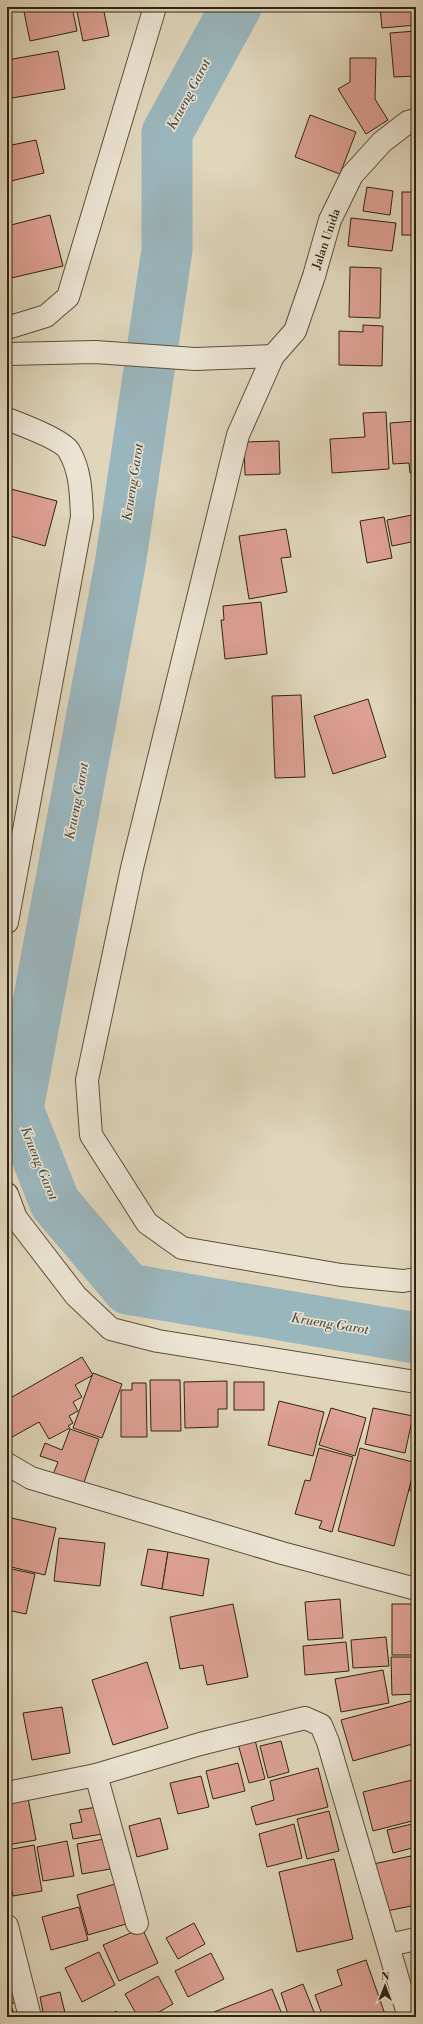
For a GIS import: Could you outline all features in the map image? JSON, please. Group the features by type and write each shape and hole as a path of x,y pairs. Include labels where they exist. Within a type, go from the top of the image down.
{"street":[{"path":"7,328 46,316 68,297 155,7"},
{"name":"Jalan Unida","path":"416,120 408,122 382,142 352,175 330,220 314,276 294,330 273,356 238,435 132,868 87,1080 91,1134 147,1223 182,1248 341,1276 403,1281 416,1279"},
{"path":"7,351 95,352 195,359 273,356"},
{"path":"7,419 37,430 69,450 80,482 82,517 7,922"},
{"path":"7,1194 16,1218 76,1296 111,1329 158,1341 416,1382"},
{"path":"7,1464 31,1478 282,1553 416,1589"},
{"path":"7,1793 96,1775 200,1744 305,1718 321,1725 328,1742 409,2017"},
{"path":"96,1775 136,1923"},
{"path":"7,1926 30,2017"},
{"path":"389,1945 416,1940"}],"building":[{"path":"23,7 72,7 77,31 30,41"},
{"path":"76,7 103,7 109,36 83,41"},
{"path":"380,7 416,7 416,25 382,28"},
{"path":"416,31 416,76 394,77 390,33"},
{"path":"58,51 65,89 12,98 7,60"},
{"path":"350,58 376,58 375,99 388,120 366,134 338,89 350,82"},
{"path":"310,115 356,132 340,174 295,157"},
{"path":"36,140 44,173 7,182 7,146"},
{"path":"367,187 393,191 390,215 363,211"},
{"path":"402,192 416,192 416,235 402,235"},
{"path":"50,215 63,266 7,279 7,226"},
{"path":"351,218 396,223 392,251 348,246"},
{"path":"350,267 381,268 380,318 349,317"},
{"path":"363,325 383,326 382,366 339,365 339,331 363,332"},
{"path":"386,412 389,469 332,473 330,439 365,437 363,413"},
{"path":"416,421 416,472 410,473 409,463 393,464 390,423"},
{"path":"279,441 280,474 245,475 244,442"},
{"path":"7,488 57,501 45,546 7,535"},
{"path":"412,515 416,541 392,546 387,520"},
{"path":"384,517 392,558 367,563 360,521"},
{"path":"286,529 291,557 281,558 287,592 249,599 239,536"},
{"path":"261,602 267,654 225,659 221,620 224,620 223,606"},
{"path":"301,695 305,777 275,778 272,696"},
{"path":"368,699 386,757 333,774 314,716"},
{"path":"82,1357 93,1375 75,1385 82,1397 73,1402 78,1411 69,1416 73,1423 68,1426 70,1428 49,1439 39,1422 7,1440 7,1400"},
{"path":"93,1373 122,1384 102,1438 73,1428"},
{"path":"150,1380 180,1380 181,1431 151,1431"},
{"path":"227,1381 227,1409 218,1409 218,1427 185,1428 184,1382"},
{"path":"234,1382 264,1382 264,1410 234,1410"},
{"path":"132,1383 146,1383 147,1437 121,1437 121,1390 132,1390"},
{"path":"279,1401 324,1412 313,1456 268,1445"},
{"path":"331,1408 366,1418 355,1456 319,1445"},
{"path":"373,1408 413,1416 405,1453 365,1444"},
{"path":"70,1429 99,1439 82,1488 52,1477 58,1462 40,1456 45,1443 62,1450"},
{"path":"319,1448 353,1457 332,1532 319,1528 322,1521 295,1514 305,1480 310,1481"},
{"path":"360,1448 416,1463 394,1546 338,1531"},
{"path":"416,1463 416,1492 409,1490"},
{"path":"7,1517 56,1528 45,1575 7,1566"},
{"path":"59,1538 105,1543 100,1586 54,1581"},
{"path":"148,1549 168,1552 162,1589 141,1585"},
{"path":"168,1552 209,1559 203,1596 162,1589"},
{"path":"7,1568 35,1574 26,1614 7,1610"},
{"path":"340,1599 343,1638 308,1640 305,1602"},
{"path":"233,1604 248,1677 207,1685 203,1665 180,1669 170,1617"},
{"path":"392,1604 416,1604 416,1655 392,1655"},
{"path":"386,1637 389,1666 353,1668 351,1640"},
{"path":"346,1642 349,1671 305,1675 303,1646"},
{"path":"391,1657 416,1657 416,1694 392,1695"},
{"path":"147,1662 168,1728 113,1745 92,1680"},
{"path":"383,1670 389,1703 341,1712 335,1679"},
{"path":"7,1672 10,1716 7,1717"},
{"path":"411,1701 416,1720 416,1743 353,1761 341,1720"},
{"path":"62,1707 70,1753 32,1760 23,1713"},
{"path":"255,1740 265,1779 249,1783 238,1744"},
{"path":"281,1741 289,1772 268,1778 260,1746"},
{"path":"238,1763 245,1791 213,1799 206,1771"},
{"path":"318,1768 328,1807 256,1825 251,1807 274,1800 270,1781"},
{"path":"201,1776 209,1807 178,1814 170,1783"},
{"path":"412,1780 416,1797 416,1820 373,1831 363,1792"},
{"path":"28,1798 36,1840 7,1845 7,1802"},
{"path":"103,1806 108,1833 73,1839 70,1824 82,1822 79,1810"},
{"path":"329,1811 339,1851 307,1859 297,1819"},
{"path":"160,1818 168,1849 137,1857 129,1826"},
{"path":"416,1823 416,1847 393,1853 387,1830"},
{"path":"294,1824 302,1858 267,1867 259,1834"},
{"path":"110,1838 116,1868 82,1874 77,1844"},
{"path":"67,1841 74,1876 43,1881 37,1847"},
{"path":"34,1845 42,1891 13,1896 7,1866 7,1850"},
{"path":"411,1856 416,1880 416,1905 382,1912 373,1864"},
{"path":"334,1859 353,1939 297,1952 279,1872"},
{"path":"115,1884 126,1924 88,1935 77,1895"},
{"path":"79,1907 88,1940 51,1950 42,1917"},
{"path":"194,1923 205,1944 178,1959 166,1938"},
{"path":"142,1928 158,1963 119,1981 103,1945"},
{"path":"99,1952 115,1985 82,2002 65,1968"},
{"path":"211,1953 224,1979 188,1997 175,1971"},
{"path":"366,1960 386,2017 323,2017 315,1995 342,1985 337,1970"},
{"path":"158,1976 173,2004 150,2017 138,2017 125,1994"},
{"path":"13,1978 20,2001 7,2005 7,1980"},
{"path":"303,1984 316,2017 289,2017 281,1993"},
{"path":"272,1989 283,2017 216,2017 214,2012"},
{"path":"60,1992 66,2017 44,2017 40,1997"},
{"path":"12,2008 15,2017 7,2017 7,2010"},
{"path":"116,2011 120,2017 107,2017"}],"waterway":[{"name":"Krueng Garot","path":"236,7 167,133 167,250 120,565 18,1109 55,1203 128,1289 416,1338"}]}
